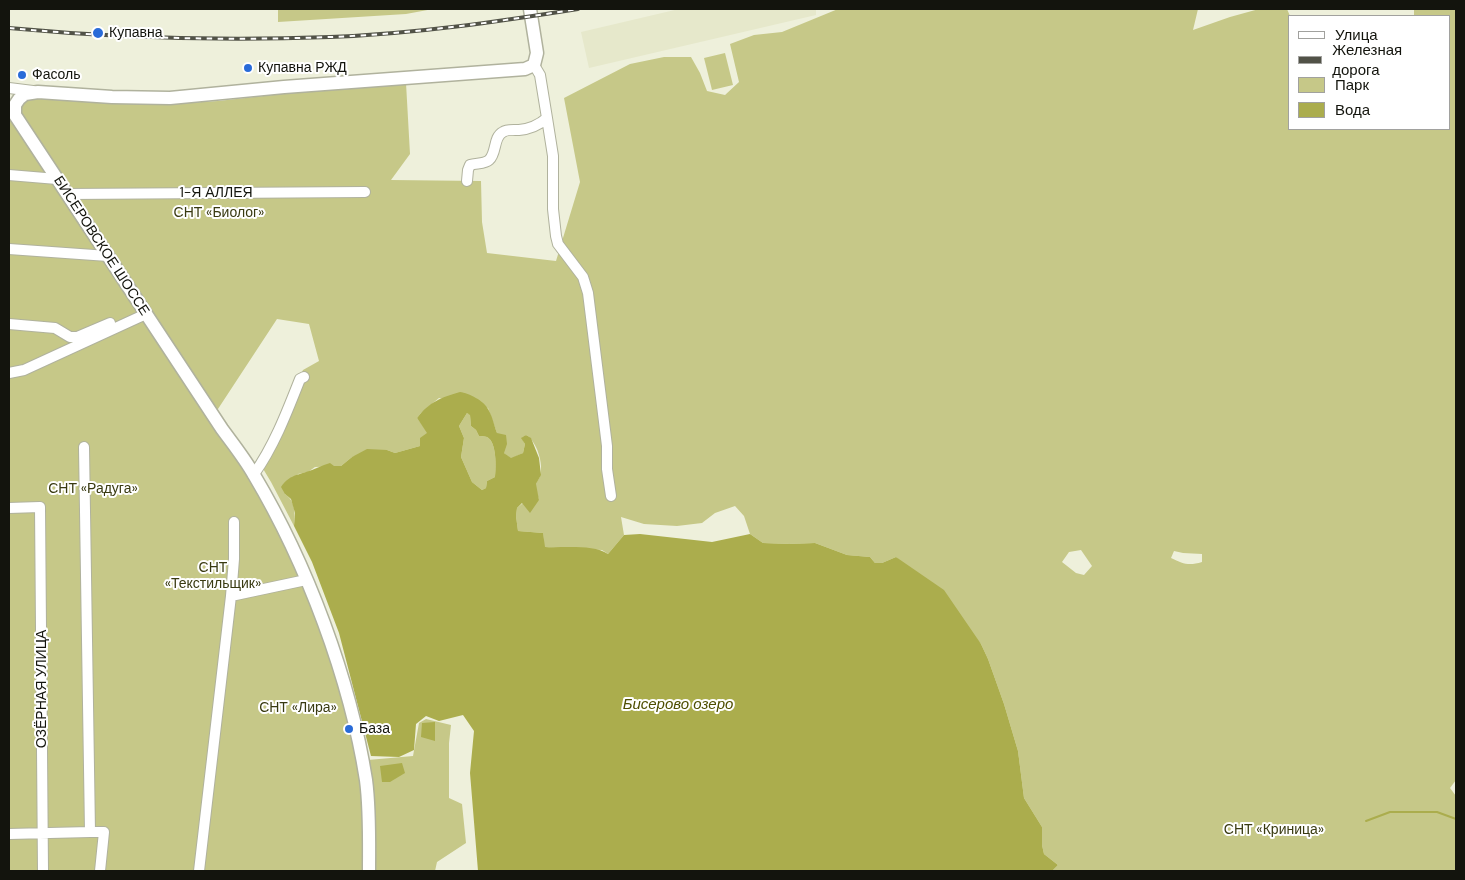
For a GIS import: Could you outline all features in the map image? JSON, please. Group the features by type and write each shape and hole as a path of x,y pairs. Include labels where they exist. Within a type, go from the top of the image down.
{"main road":[{"path":"530,9 537,53 534,65"},
{"name":"БИСЕРОВСКОЕ ШОССЕ","path":"369,871 366,781 340,670 306,580 280,523 254,474 12,110 19,99 25,94 38,92 112,97 170,98 293,86 517,70 534,65"}],"street":[{"path":"534,65 540,75 553,156 554,226 558,244 583,277 588,293 607,446 607,469 612,496"},
{"path":"9,88 38,92"},
{"path":"467,181 470,165 485,162 492,158 498,136 501,132 537,126 547,118"},
{"path":"9,175 57,179"},
{"name":"1-Я АЛЛЕЯ","path":"67,194 365,192"},
{"path":"9,249 108,256"},
{"path":"9,324 55,328 70,337 76,337 144,311"},
{"path":"9,373 24,370 144,311"},
{"path":"254,474 263,461 282,423 300,379 304,377"},
{"path":"84,447 90,832"},
{"name":"ОЗЁРНАЯ УЛИЦА","path":"9,508 40,508 43,871"},
{"path":"199,871 231,596 234,560 234,522"},
{"path":"231,596 306,580"},
{"path":"9,834 104,832 100,871"}],"shaded area":[{"path":"679,9 816,9 816,15 589,68 581,32"}],"green space":[{"path":"278,9 433,9 406,14 278,22"},
{"path":"838,9 1198,9 1193,30 1259,9 1287,9 1290,15 1288,15 1288,130 1450,130 1450,15 1414,15 1414,9 1456,9 1456,780 1450,788 1456,796 1456,871 1052,871 1058,865 1044,854 1042,827 1024,798 1018,751 1004,704 981,644 896,557 882,563 875,563 870,557 847,555 815,543 763,543 750,534 744,516 735,506 715,513 702,523 677,526 644,524 621,517 624,535 608,554 602,550 544,547 543,533 518,531 516,516 517,508 523,503 539,500 536,483 541,471 539,454 533,442 526,435 522,438 525,444 523,453 511,459 504,453 488,408 439,398 417,418 428,433 420,446 395,453 387,450 352,457 341,466 315,467 308,472 298,474 285,494 293,504 294,526 259,462 303,370 319,361 309,324 277,319 216,412 18,110 22,101 38,96 116,104 169,104 406,83 410,154 391,180 481,181 482,222 487,253 556,261 580,182 564,98 630,64 664,57 691,57 707,91 725,95 739,82 730,44 754,35 782,32","holes":["1081,550 1092,566 1084,575 1076,573 1062,562 1069,552","1174,551 1202,554 1202,562 1186,564 1171,558"]},
{"path":"725,53 733,85 712,90 704,58"},
{"path":"9,115 250,477 276,525 302,581 336,672 362,782 365,871 9,871"},
{"path":"467,413 470,414 471,426 479,436 487,437 490,440 494,449 496,462 495,477 487,481 486,488 482,490 472,482 461,457 464,438 459,426"},
{"path":"426,719 451,725 449,743 449,798 462,804 466,843 437,862 435,871 376,871 376,825 368,760 413,756 419,723"}],"water":[{"name":"Бисерово озеро","path":"460,392 480,400 486,406 491,414 497,433 506,435 507,444 504,453 511,458 523,453 525,444 521,438 526,435 531,438 539,458 541,475 536,484 539,500 530,513 522,503 517,508 516,516 518,531 543,533 545,547 578,547 594,549 608,554 624,535 640,534 712,542 750,534 763,543 815,543 847,555 870,557 875,563 882,563 896,557 944,590 981,644 988,659 1018,751 1024,798 1042,827 1044,854 1058,865 1052,871 478,871 470,773 474,731 463,715 439,721 426,716 416,724 414,750 399,757 371,756 339,633 312,562 294,526 295,513 291,499 281,487 292,477 327,464 341,466 352,457 367,449 387,450 395,453 420,446 420,438 427,433 417,418 431,404","holes":["467,413 470,415 471,426 479,436 487,437 493,444 494,449 496,462 495,477 487,481 486,488 482,490 472,482 461,457 464,438 459,426"]},
{"path":"435,722 435,741 421,737 422,723"},
{"path":"402,763 405,773 390,782 382,782 380,766"}],"waterway":[{"path":"1366,821 1390,812 1437,812 1456,819"}],"railway":[{"path":"9,28 170,38 330,37 454,27 578,9"}],"place":[{"name":"Купавна","path":"98,33"},
{"name":"Купавна РЖД","path":"248,68"},
{"name":"Фасоль","path":"22,75"},
{"name":"База","path":"349,729"}],"park label":[{"name":"СНТ «Биолог»","path":"219,213"},
{"name":"СНТ «Радуга»","path":"93,489"},
{"name":"СНТ «Текстильщик»","path":"213,576"},
{"name":"СНТ «Лира»","path":"298,708"},
{"name":"СНТ «Криница»","path":"1274,830"}]}
